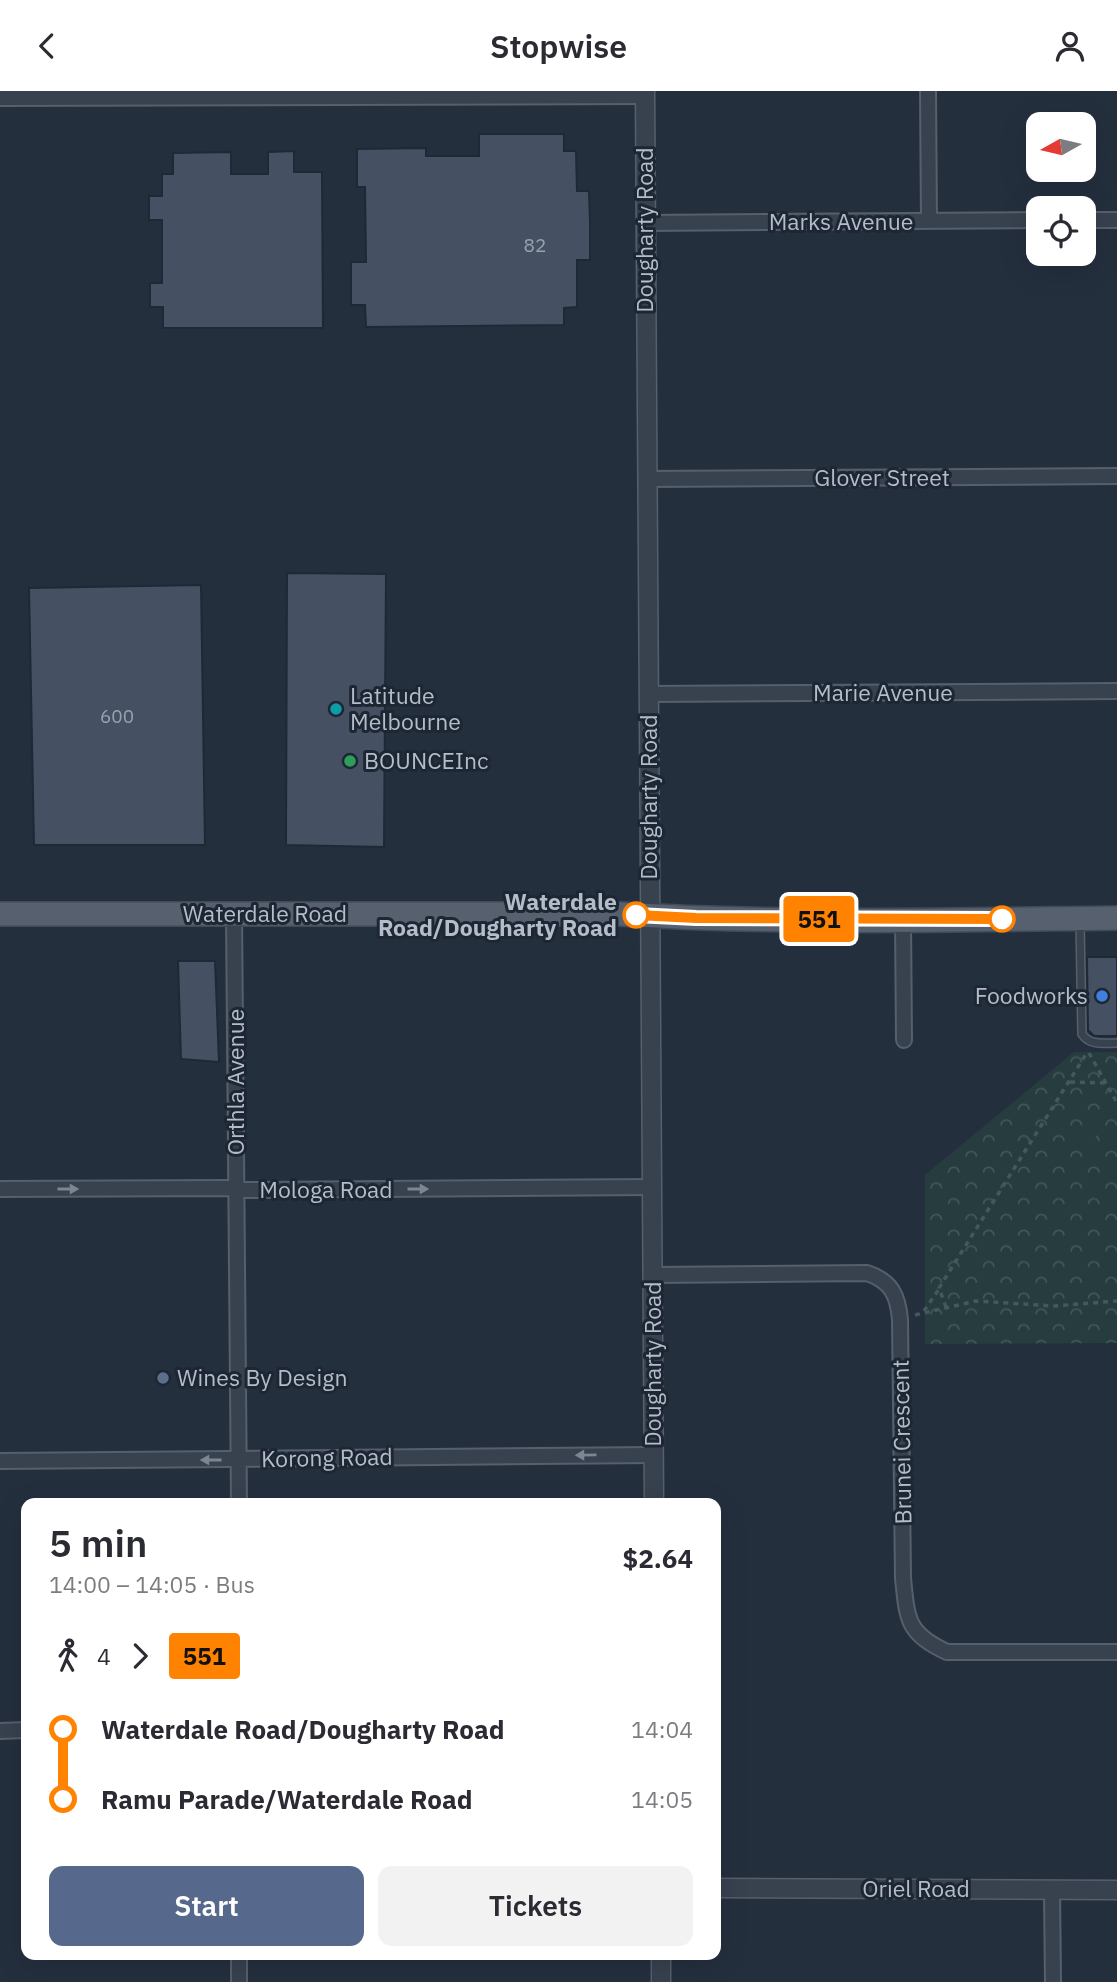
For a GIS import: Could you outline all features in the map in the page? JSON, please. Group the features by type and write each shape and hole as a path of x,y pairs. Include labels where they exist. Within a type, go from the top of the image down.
{"main road":[{"name":"Waterdale Road","path":"0,914 234,913 903,920 1117,918"}],"street":[{"path":"928,91 929,221"},
{"path":"0,99 645,93"},
{"name":"Dougharty Road","path":"645,93 654,1498"},
{"name":"Marks Avenue","path":"645,222 1026,220"},
{"path":"1096,220 1117,220"},
{"name":"Glover Street","path":"647,479 1117,476"},
{"name":"Marie Avenue","path":"648,694 1117,691"},
{"name":"Orthla Avenue","path":"234,913 239,1498"},
{"path":"903,920 904,1040"},
{"name":"Mologa Road","path":"0,1189 651,1187"},
{"name":"Brunei Crescent","path":"652,1275 867,1273 878,1277 894,1290 901,1319 903,1578 906,1615 914,1630 929,1644 947,1653 1117,1652"},
{"name":"Korong Road","path":"0,1461 654,1454"},
{"path":"0,1731 21,1730"},
{"name":"Oriel Road","path":"721,1888 1117,1890"},
{"path":"1052,1890 1053,1982"},
{"path":"239,1960 239,1982"},
{"path":"661,1960 662,1982"}],"lane":[{"path":"1080,919 1081,1028 1087,1041 1117,1043"}],"path":[{"path":"1087,1041 1088,1051 1117,1103"},
{"path":"923,1313 1088,1051"},
{"path":"1070,1082 1105,1083"},
{"path":"939,1288 946,1307"},
{"path":"901,1319 976,1301 1055,1305 1117,1301"}],"green space":[{"path":"1074,1052 1117,1052 1117,1343 925,1344 925,1175"},
{"path":"1086,1116 1095,1116 1096,1154 1087,1155"}],"building":[{"path":"479,134 564,134 564,151 576,151 577,191 589,191 590,222 590,260 577,260 577,307 564,308 564,325 366,327 365,305 351,305 351,262 366,262 365,187 357,187 357,149 426,148 426,156 479,156"},
{"path":"294,151 294,172 322,172 323,328 163,328 163,307 150,307 150,283 162,283 162,220 149,220 149,196 162,196 162,174 173,174 173,153 231,152 231,174 268,174 268,152"},
{"name":"Latitude Melbourne","path":"287,573 386,574 384,847 286,845"},
{"path":"201,585 205,845 34,845 29,588"},
{"name":"Foodworks","path":"1087,957 1117,957 1117,1036 1094,1036 1088,1030"},
{"path":"178,961 215,961 219,1062 181,1059"}],"bus line":[{"name":"551","path":"636,915 696,918 1002,919"}],"place":[{"name":"Latitude Melbourne","path":"336,709"},
{"name":"BOUNCEInc","path":"350,761"},
{"name":"Waterdale Road/Dougharty Road","path":"636,915"},
{"name":"Foodworks","path":"1102,996"},
{"name":"Wines By Design","path":"163,1378"}]}
